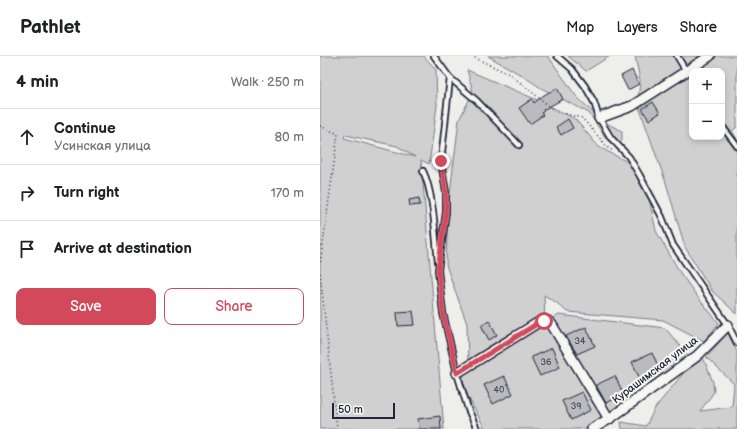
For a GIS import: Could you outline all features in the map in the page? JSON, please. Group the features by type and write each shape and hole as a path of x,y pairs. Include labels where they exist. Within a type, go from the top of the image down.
{"street":[{"path":"599,118 632,106 710,56"},
{"path":"457,373 540,322 548,321 552,325 609,419"},
{"name":"Курашимская улица","path":"592,429 609,419 697,356 728,326"}],"lane":[{"path":"434,56 450,78 476,101 518,145"},
{"path":"557,56 572,69 586,86 594,102 599,118 611,138 629,157 662,217 673,245 728,326 737,343"},
{"path":"677,56 686,71"},
{"path":"438,270 446,212 446,193 441,161 450,78"},
{"path":"725,130 737,146"},
{"path":"423,171 427,179 430,196 443,313 457,373 468,409 478,429"}],"path":[{"path":"471,56 510,75 555,112 582,118 609,149 616,152"},
{"path":"320,126 338,134 320,265"},
{"path":"320,273 337,429"}],"shaded area":[{"path":"320,56 424,56 436,70 437,106 429,164 421,160 444,429 320,429","holes":["345,135 397,146 415,157 344,138"]},
{"path":"488,56 548,56 576,96 602,121 622,131 622,140 617,148 607,140 589,113 541,88"},
{"path":"568,56 610,56 586,71"},
{"path":"635,56 737,56 737,127 732,131 737,139 737,314 712,291 685,247 666,183 638,104 640,80"},
{"path":"467,70 542,102 575,119 599,147 639,168 646,183 656,231 681,274 719,323 704,341 663,320 567,312 557,303 544,295 545,321 539,327 559,315 665,328 689,357 605,418 586,429 485,429 464,389 463,375 499,352 468,364 467,324 446,265 448,209 459,120 473,92"},
{"path":"728,333 737,352 737,429 622,429 621,422 646,426 655,408 689,366 703,357 713,382 714,392 700,411 732,407 734,384 706,357"}],"building":[{"path":"632,70 639,84 628,90 621,76"},
{"path":"557,88 563,99 543,110 544,111 541,113 543,115 530,124 519,108 532,99 534,103 544,95"},
{"path":"653,102 660,113 649,120 642,109"},
{"path":"568,119 573,128 561,135 556,127"},
{"path":"419,198 420,205 410,206 409,200"},
{"path":"413,311 415,325 398,326 397,312"},
{"path":"489,320 497,335 489,340 481,325"},
{"path":"586,327 595,346 577,354 566,336"},
{"path":"552,348 560,367 540,376 531,357"},
{"path":"652,353 661,372 641,381 632,362"},
{"path":"504,376 513,394 493,404 484,385"},
{"path":"615,376 624,395 606,403 596,385"},
{"path":"582,392 591,410 571,420 562,401"},
{"path":"440,416 441,429 419,429 418,419"}],"route":[{"path":"441,161 446,193 446,212 438,270 443,313 457,373 544,321"}]}
